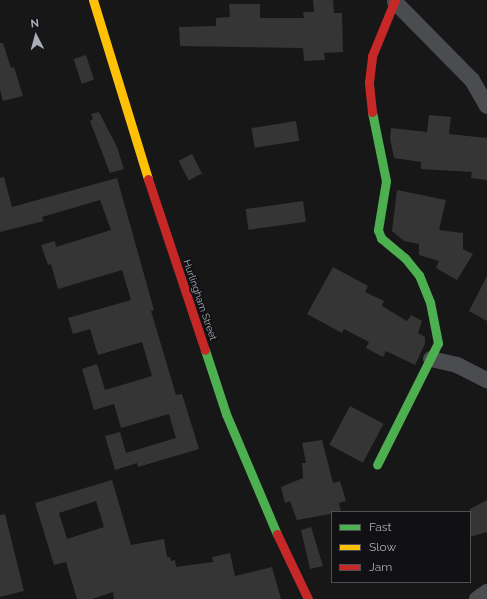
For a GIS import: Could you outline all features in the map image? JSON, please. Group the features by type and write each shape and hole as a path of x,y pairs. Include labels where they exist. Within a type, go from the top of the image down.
{"street":[{"name":"Hurlingham Street","path":"93,0 128,118 226,414 264,506 308,599"},
{"path":"377,464 438,343 438,330 430,302 419,275 405,258 381,238 378,226 386,181 372,115 369,82 372,56 395,1 472,80 487,106"},
{"path":"431,359 457,366 487,380"},
{"path":"477,599 487,592"}],"building":[{"path":"313,0 333,0 334,13 342,13 343,52 324,53 325,60 304,61 303,48 180,46 179,27 216,26 216,18 230,17 229,4 260,4 260,18 304,18 303,12 314,12"},
{"path":"0,43 3,43 11,68 14,67 23,96 3,101 0,90"},
{"path":"86,55 94,80 82,84 74,59"},
{"path":"99,112 117,147 124,169 110,173 90,121 93,119 91,114"},
{"path":"429,115 451,117 449,134 487,138 487,180 471,178 472,172 421,169 421,162 394,158 390,138 391,128 427,132"},
{"path":"296,121 299,141 255,148 252,128"},
{"path":"192,154 202,174 189,180 179,161"},
{"path":"4,177 12,207 117,178 154,310 151,311 176,395 182,394 199,449 138,467 137,463 115,470 105,436 120,432 126,453 176,438 169,414 121,428 114,404 94,410 82,369 97,364 105,390 152,376 142,342 98,355 90,329 73,334 68,318 131,300 122,270 58,289 51,264 48,265 41,245 55,241 56,247 111,230 100,200 42,217 44,221 0,232 0,178"},
{"path":"397,190 446,200 439,230 463,233 463,249 473,254 457,280 436,268 439,261 419,255 419,244 404,241 392,231"},
{"path":"303,201 306,222 248,230 246,209"},
{"path":"333,267 368,286 365,292 384,301 382,306 407,321 411,315 422,321 418,333 425,337 425,344 415,365 386,351 383,357 366,348 369,342 344,329 342,333 307,314"},
{"path":"487,276 487,321 469,311"},
{"path":"350,406 384,424 363,463 329,445"},
{"path":"322,440 333,483 340,481 346,501 339,503 341,511 331,511 331,514 297,520 290,501 285,503 281,487 303,478 302,463 306,463 302,443"},
{"path":"112,480 131,545 164,539 167,557 170,557 171,561 175,560 176,567 213,562 212,557 230,553 235,576 272,567 281,599 114,599 113,592 92,599 77,599 66,562 54,565 35,503","holes":["96,501 104,527 67,539 59,513"]},
{"path":"487,500 487,532 471,537 470,509"},
{"path":"5,514 24,591 0,597 0,515"},
{"path":"311,527 323,566 310,569 301,530"}],"traffic: fast":[{"path":"372,112 386,181 378,230 381,238 405,258 419,275 430,302 438,343 377,465"},
{"path":"205,350 226,414 277,534"}],"traffic: slow":[{"path":"93,0 148,179"}],"traffic: jam":[{"path":"372,112 369,82 372,56 395,0"},
{"path":"148,179 205,350"},
{"path":"277,534 308,599"}]}
